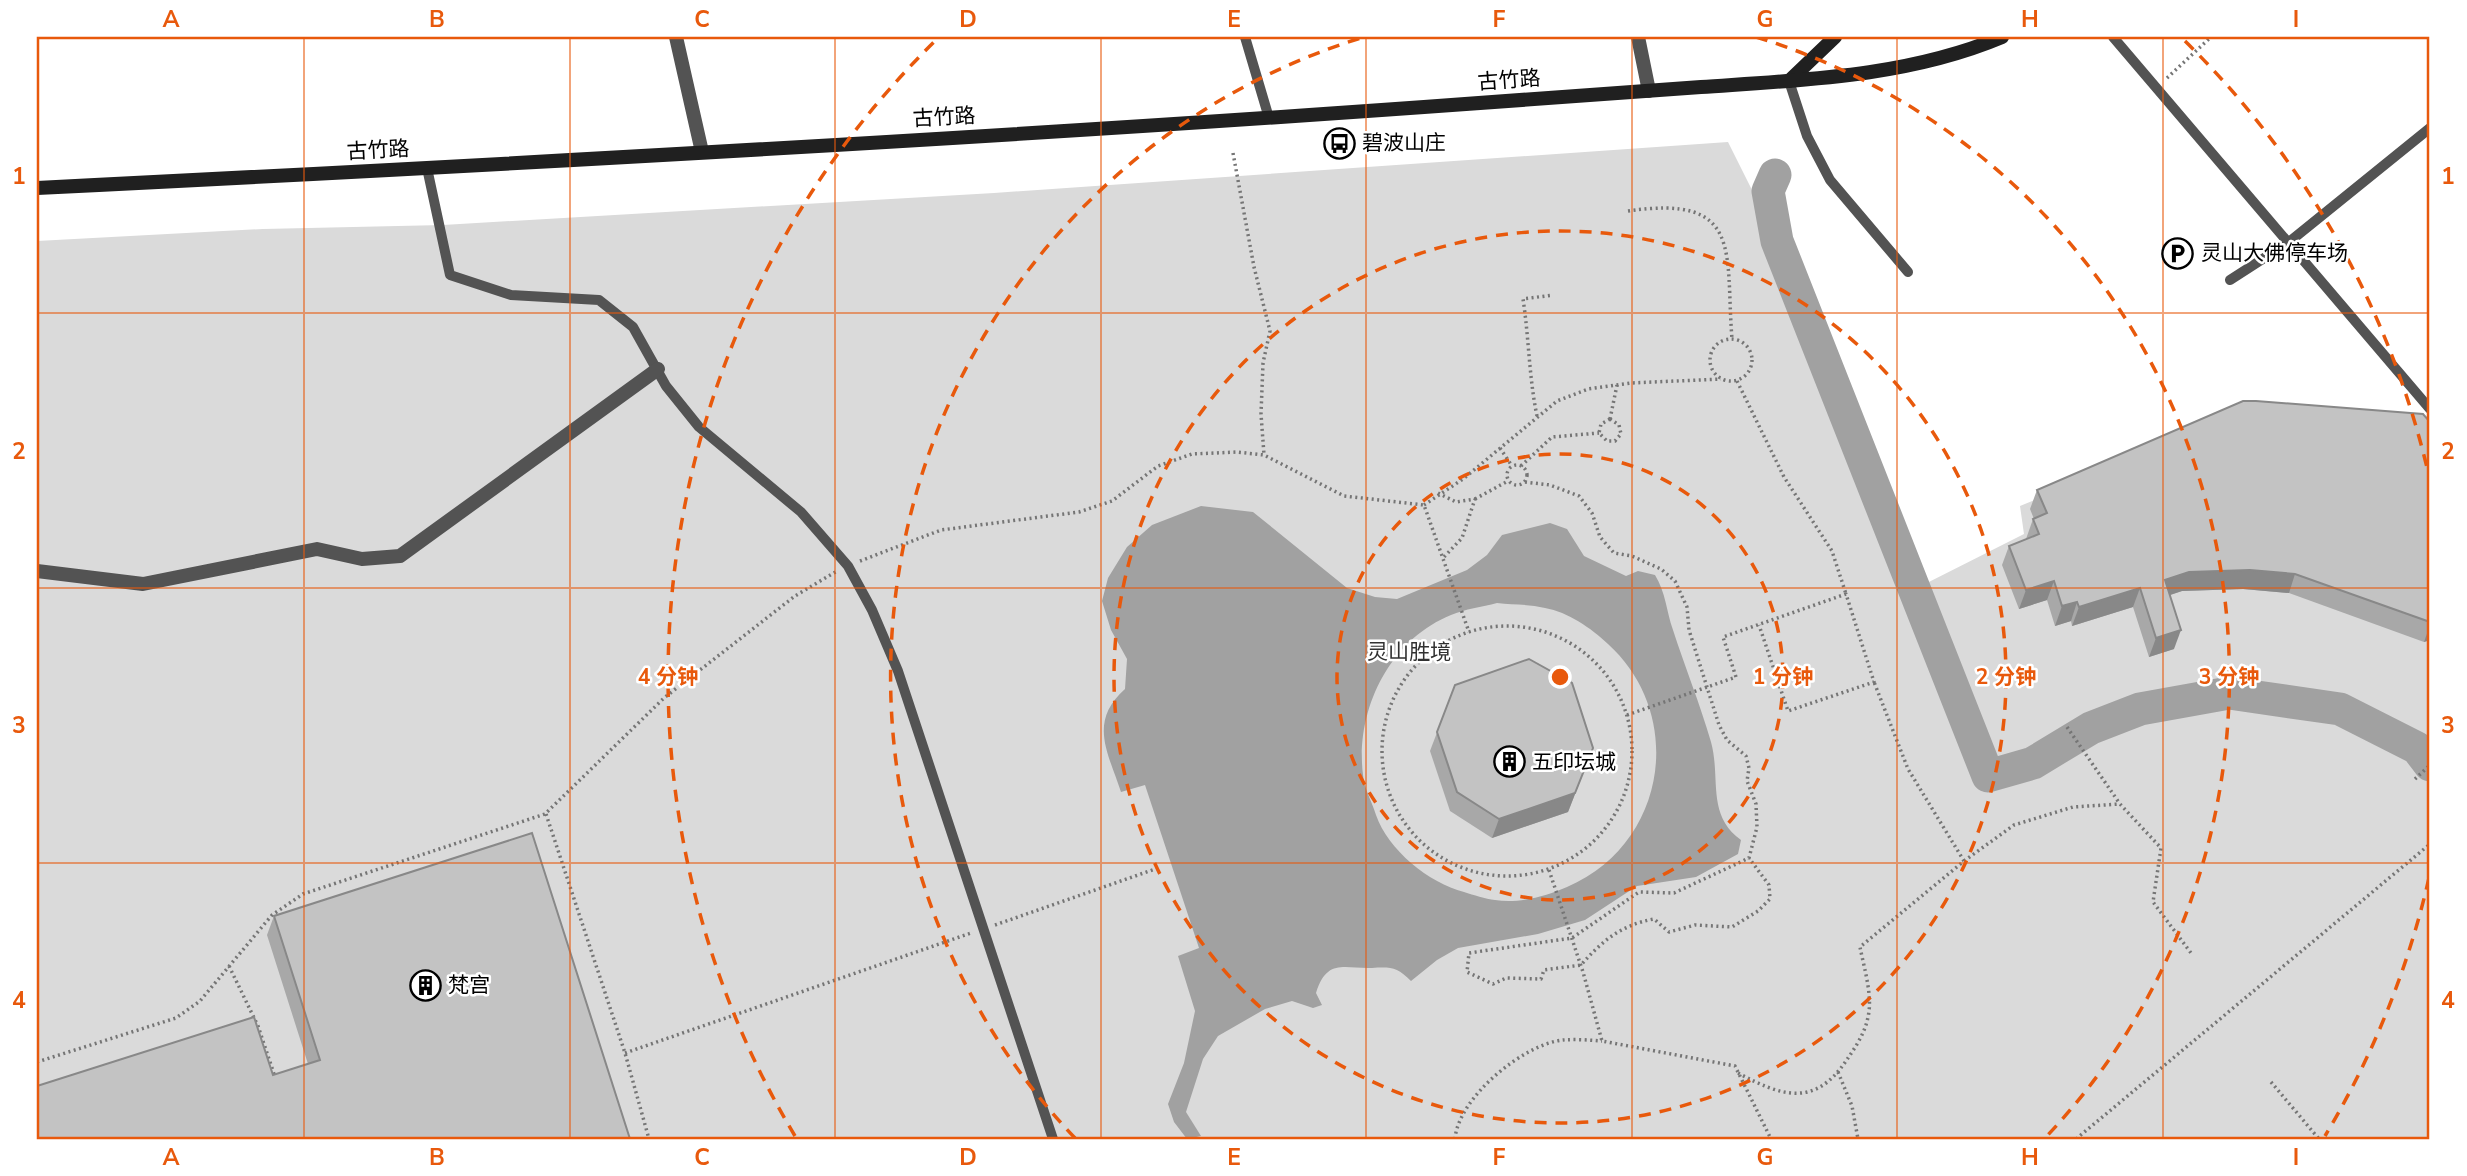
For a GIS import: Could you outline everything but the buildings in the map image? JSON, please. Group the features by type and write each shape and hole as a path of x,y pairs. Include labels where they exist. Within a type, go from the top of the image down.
{"main road":[{"path":"1789,81 1835,37"},
{"name":"古竹路","path":"37,188 427,169 1269,118 1789,81 1919,64 1975,48 2002,37"}],"street":[{"path":"676,37 702,152"},
{"path":"1638,37 1649,91"},
{"path":"37,571 143,584 317,549 362,559 400,556 658,369"}],"lane":[{"path":"1245,37 1269,118"},
{"path":"2113,37 2430,409"},
{"path":"1789,81 1807,136 1830,180 1908,272"},
{"path":"2230,280 2289,242 2430,128"},
{"path":"427,169 450,275 511,295 599,300 633,327 666,386 698,427 800,512 848,566 872,610 898,671 1053,1139"}],"path":[{"path":"2157,88 2211,37"},
{"path":"1233,153 1254,267 1270,331 1263,363 1261,414 1264,455"},
{"path":"1628,211 1662,206 1693,209 1712,222 1722,237 1728,262 1732,339"},
{"path":"1537,416 1531,387 1531,353 1523,299 1553,295"},
{"path":"37,1062 176,1017 200,1001 272,915 303,894 545,814 664,698 795,596 848,566 940,530 1079,512 1112,501 1158,466 1192,454 1237,452 1264,455 1344,496 1424,505 1463,478 1557,401 1588,389 1617,385 1721,379 1737,381 1748,372 1752,358 1745,345 1732,339 1718,343 1710,355 1711,369 1721,379"},
{"path":"1737,381 1784,477 1832,551 1874,682 1908,769 1964,861"},
{"path":"1599,433 1601,424 1609,419 1617,385"},
{"path":"1508,481 1507,471 1512,466 1521,466 1552,437 1599,433 1607,441 1615,441 1621,434 1619,425 1609,419"},
{"path":"1500,448 1512,466"},
{"path":"1521,466 1527,473 1525,482"},
{"path":"1438,494 1456,502 1475,499 1508,481"},
{"path":"1508,481 1516,486 1525,482 1550,485 1579,496 1592,513 1600,537 1614,553 1632,556 1661,569 1675,581 1686,607 1689,630 1719,725 1727,740 1746,755 1749,768 1747,781 1756,804 1757,827 1749,858"},
{"path":"1444,557 1462,538 1475,499"},
{"path":"1424,505 1469,632"},
{"path":"1627,715 1736,677 1723,637 1846,594"},
{"path":"1759,625 1788,711 1874,682"},
{"path":"1495,626 1523,627 1551,634 1577,647 1604,673 1615,688 1627,715 1632,755 1625,796 1612,820 1595,841 1573,858 1549,870 1519,876 1489,876 1451,863 1434,853 1412,832 1395,806 1385,778 1382,747 1387,718 1399,690 1416,665 1440,646 1469,632 1495,626"},
{"path":"2067,727 2120,804 2161,848 2153,902 2190,953"},
{"path":"2415,779 2430,765"},
{"path":"1738,1073 1768,1090 1795,1095 1820,1088 1838,1072 1857,1044 1868,1017 1867,981 1860,947 1964,861 2014,825 2073,807 2120,804"},
{"path":"545,814 625,1053 649,1139"},
{"path":"2076,1139 2430,844"},
{"path":"1749,858 1769,885 1770,899 1758,911 1732,927 1695,925 1669,932 1654,919 1638,922 1601,942 1581,965 1544,970 1541,979 1506,978 1493,984 1467,972 1469,953 1571,935 1639,892 1674,893 1749,858"},
{"path":"625,1053 1158,868"},
{"path":"1549,870 1581,965 1602,1041"},
{"path":"229,966 258,1026 278,1089"},
{"path":"1455,1139 1465,1105 1499,1072 1538,1049 1561,1040 1602,1041 1735,1066 1771,1139"},
{"path":"1838,1072 1852,1106 1858,1139"},
{"path":"2271,1082 2319,1139"}],"green space":[{"name":"灵山胜境","path":"1728,142 1763,212 1911,591 2024,534 2020,506 2234,418 2430,428 2430,1139 37,1139 37,241 263,229 443,225 994,193"}],"shaded area":[{"path":"1201,506 1253,512 1347,588 1375,597 1397,599 1467,570 1487,555 1502,535 1550,523 1567,529 1584,556 1626,576 1638,571 1655,575 1711,742 1719,807 1730,830 1741,840 1738,854 1696,877 1637,886 1585,920 1538,934 1458,948 1437,960 1411,981 1398,970 1389,968 1345,967 1331,970 1325,974 1316,993 1322,1005 1313,1008 1292,1001 1265,1009 1218,1036 1203,1059 1186,1112 1201,1136 1187,1139 1174,1122 1168,1104 1184,1063 1195,1011 1178,956 1199,948 1145,785 1121,792 1104,738 1107,713 1125,689 1127,659 1111,630 1102,601 1108,578 1127,547 1152,525","holes":["1497,603 1554,610 1587,627 1608,644 1633,673 1649,706 1656,741 1654,777 1644,811 1626,841 1600,867 1567,887 1541,896 1513,901 1487,899 1451,888 1411,863 1390,841 1382,828 1364,780 1362,751 1371,703 1381,680 1410,642 1429,626 1451,615"]}],"waterway":[{"path":"1775,175 1768,191 1777,241 1988,776 2033,763 2091,728 2140,709 2229,693 2340,709 2417,748 2430,765"}],"place":[{"name":"碧波山庄","path":"1339,143"},
{"name":"灵山大佛停车场","path":"2178,253"},
{"name":"五印坛城","path":"1509,762"},
{"name":"梵宫","path":"425,985"}]}
